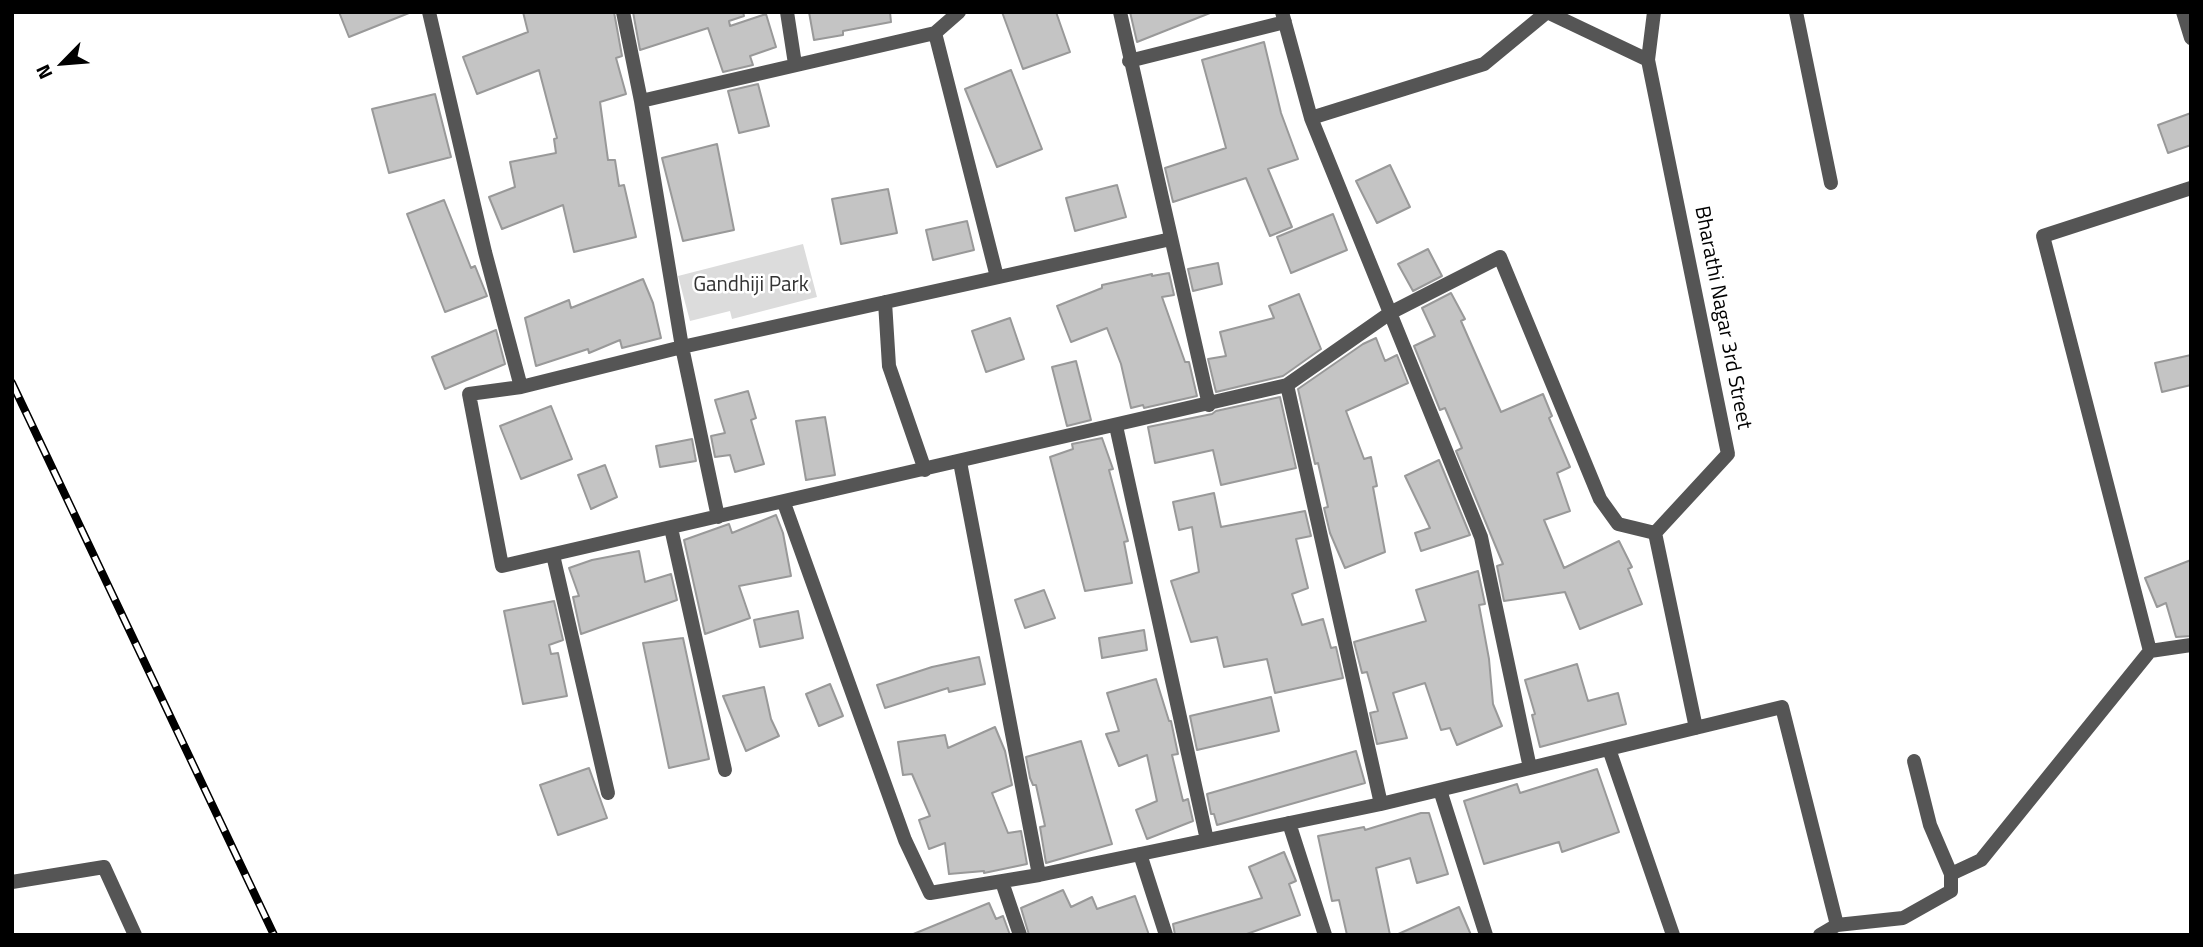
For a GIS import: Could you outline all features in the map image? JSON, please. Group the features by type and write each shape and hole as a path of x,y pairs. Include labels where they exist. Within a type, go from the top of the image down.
{"street":[{"path":"429,12 485,252 521,387"},
{"path":"623,12 641,101 682,347 718,517"},
{"path":"787,12 795,64"},
{"path":"641,101 935,33 959,12"},
{"path":"1120,12 1209,405"},
{"path":"1311,118 1484,64 1547,12 1648,60"},
{"name":"Bharathi Nagar 3rd Street","path":"1654,12 1648,60 1728,454 1655,533"},
{"path":"1796,12 1831,183"},
{"path":"2183,12 2191,38"},
{"path":"1129,61 1284,17 1311,118 1481,537 1530,768"},
{"path":"935,33 997,277"},
{"path":"2150,651 2043,236 2190,191"},
{"path":"1171,239 682,347 521,387 469,394 502,566 1287,385 1390,313 1500,257 1600,499 1618,524 1655,533 1696,728"},
{"path":"885,302 889,366 925,470"},
{"path":"1287,385 1381,804"},
{"path":"1116,426 1207,840"},
{"path":"960,462 1040,874"},
{"path":"784,503 905,840 930,893 1002,882 1381,804 1782,708 1837,925"},
{"path":"671,528 725,769"},
{"path":"553,555 608,793"},
{"path":"1951,874 1981,860 2150,651 2191,645"},
{"path":"1609,749 1673,935"},
{"path":"1820,935 1837,925 1903,918 1951,891 1951,874 1930,825 1914,761"},
{"path":"1440,790 1486,935"},
{"path":"1289,823 1325,935"},
{"path":"1140,854 1167,935"},
{"path":"12,882 104,867 135,935"},
{"path":"1002,882 1020,935"}],"green space":[{"name":"Gandhiji Park","path":"803,244 817,297 732,319 730,311 690,321 678,276"}],"building":[{"path":"339,12 409,12 409,13 349,37"},
{"path":"523,12 614,12 622,56 616,58 626,94 600,102 608,160 615,160 619,186 624,185 636,237 574,252 563,205 502,229 489,197 515,187 510,162 556,153 554,139 557,138 539,70 477,94 463,57 528,32"},
{"path":"633,12 743,12 744,16 729,21 730,26 766,14 776,47 750,56 753,65 723,72 708,28 640,50"},
{"path":"809,12 890,12 891,22 843,31 843,35 814,40"},
{"path":"1002,12 1056,12 1070,52 1023,69"},
{"path":"1130,12 1210,12 1210,13 1137,42"},
{"path":"1264,42 1281,113 1298,159 1268,169 1292,227 1270,236 1246,178 1173,202 1165,168 1226,148 1202,60"},
{"path":"1011,70 1042,149 997,167 965,89"},
{"path":"758,84 769,126 739,133 728,91"},
{"path":"435,94 451,157 389,173 372,109"},
{"path":"2191,113 2191,145 2168,153 2158,125"},
{"path":"717,144 734,230 683,241 662,158"},
{"path":"1390,165 1410,207 1377,223 1356,181"},
{"path":"1117,185 1126,217 1075,231 1066,198"},
{"path":"888,189 897,233 841,244 832,199"},
{"path":"444,200 471,268 475,266 487,296 445,312 407,214"},
{"path":"1333,214 1347,250 1291,273 1277,237"},
{"path":"967,221 974,250 933,260 926,230"},
{"path":"1428,249 1442,276 1413,291 1398,264"},
{"path":"1218,263 1222,284 1193,291 1188,269"},
{"path":"1169,273 1174,295 1162,297 1185,362 1189,362 1197,396 1144,408 1143,405 1131,408 1121,364 1107,328 1071,342 1057,306 1102,288 1102,285"},
{"path":"643,279 653,303 661,338 622,348 620,340 589,353 588,349 536,366 525,318 569,300 571,308"},
{"path":"1451,293 1465,319 1461,321 1501,412 1543,394 1552,416 1549,418 1570,467 1557,473 1570,511 1544,520 1564,568 1619,541 1632,567 1628,569 1642,604 1580,629 1565,592 1504,601 1497,566 1503,564 1456,451 1462,448 1445,408 1440,410 1414,346 1435,336 1422,308"},
{"path":"1299,294 1321,349 1283,376 1216,392 1208,359 1226,356 1220,332 1274,318 1269,306"},
{"path":"1010,318 1024,359 986,372 972,331"},
{"path":"496,330 505,364 445,389 432,357"},
{"path":"1376,338 1385,361 1397,355 1408,383 1346,411 1364,459 1371,457 1377,486 1373,487 1385,552 1345,568 1330,533 1324,508 1328,507 1298,389"},
{"path":"2191,355 2191,385 2162,392 2155,363"},
{"path":"1076,361 1091,420 1067,426 1052,367"},
{"path":"748,391 756,418 751,420 764,464 735,472 730,455 715,457 711,436 725,433 715,400"},
{"path":"1280,397 1296,468 1221,485 1213,450 1155,463 1148,427"},
{"path":"551,406 572,459 521,479 500,426"},
{"path":"825,417 835,475 806,480 796,421"},
{"path":"1102,438 1113,469 1109,470 1128,541 1124,542 1132,583 1085,591 1050,457 1073,449 1072,444"},
{"path":"692,439 696,461 660,467 656,446"},
{"path":"1439,460 1470,535 1421,551 1415,533 1430,528 1405,476"},
{"path":"605,465 617,497 591,509 578,475"},
{"path":"1214,493 1221,527 1305,511 1311,536 1296,539 1308,588 1292,594 1302,625 1323,619 1331,648 1336,647 1343,678 1275,693 1267,659 1224,667 1217,637 1191,642 1171,581 1199,572 1192,527 1179,530 1173,502"},
{"path":"776,515 783,533 791,576 739,586 750,618 705,634 684,540 729,524 732,533"},
{"path":"639,551 645,582 671,574 677,600 581,634 573,597 579,596 569,568 592,560"},
{"path":"2191,560 2191,636 2176,637 2166,603 2157,607 2145,578"},
{"path":"1478,571 1485,604 1479,605 1489,659 1493,704 1502,726 1457,745 1450,728 1441,730 1425,683 1393,693 1407,738 1377,744 1370,713 1378,711 1367,672 1362,673 1354,642 1426,621 1416,590"},
{"path":"1044,590 1055,618 1025,628 1015,600"},
{"path":"554,601 563,640 549,645 551,654 558,653 567,696 523,704 504,611"},
{"path":"798,611 803,638 760,647 754,620"},
{"path":"1144,630 1147,650 1102,658 1099,638"},
{"path":"683,638 709,759 669,768 643,643"},
{"path":"979,657 985,684 949,692 948,688 885,708 877,685 932,667"},
{"path":"1577,664 1588,701 1618,693 1626,724 1540,747 1532,715 1535,714 1525,680"},
{"path":"1156,679 1171,721 1178,754 1172,755 1183,801 1188,799 1193,821 1147,839 1136,810 1157,801 1147,755 1119,766 1106,734 1119,731 1107,693"},
{"path":"830,684 843,716 819,726 806,694"},
{"path":"764,687 771,719 779,736 746,751 723,696"},
{"path":"1271,697 1279,731 1197,750 1190,716"},
{"path":"995,727 1005,751 1012,785 992,793 1008,833 1021,831 1027,864 984,873 949,874 945,843 929,849 919,820 930,816 912,774 903,775 898,742 945,735 948,748"},
{"path":"1081,741 1112,844 1046,863 1040,827 1045,826 1036,785 1033,785 1030,778 1026,757"},
{"path":"1356,751 1365,783 1217,825 1214,814 1211,814 1207,794"},
{"path":"589,768 607,818 558,835 540,785"},
{"path":"1597,769 1619,832 1562,852 1559,842 1484,864 1464,801 1517,784 1520,793"},
{"path":"1429,813 1448,874 1417,883 1410,858 1376,868 1390,935 1347,935 1339,900 1332,901 1318,836 1364,827 1365,830"},
{"path":"1284,852 1296,881 1289,884 1300,915 1244,935 1175,935 1173,924 1262,898 1249,867"},
{"path":"1063,890 1071,907 1092,897 1097,909 1135,896 1149,935 1029,935 1021,908"},
{"path":"989,903 996,919 1003,916 1010,935 911,935"},
{"path":"1459,907 1471,935 1396,935"}],"railway":[{"path":"12,383 274,935"}]}
